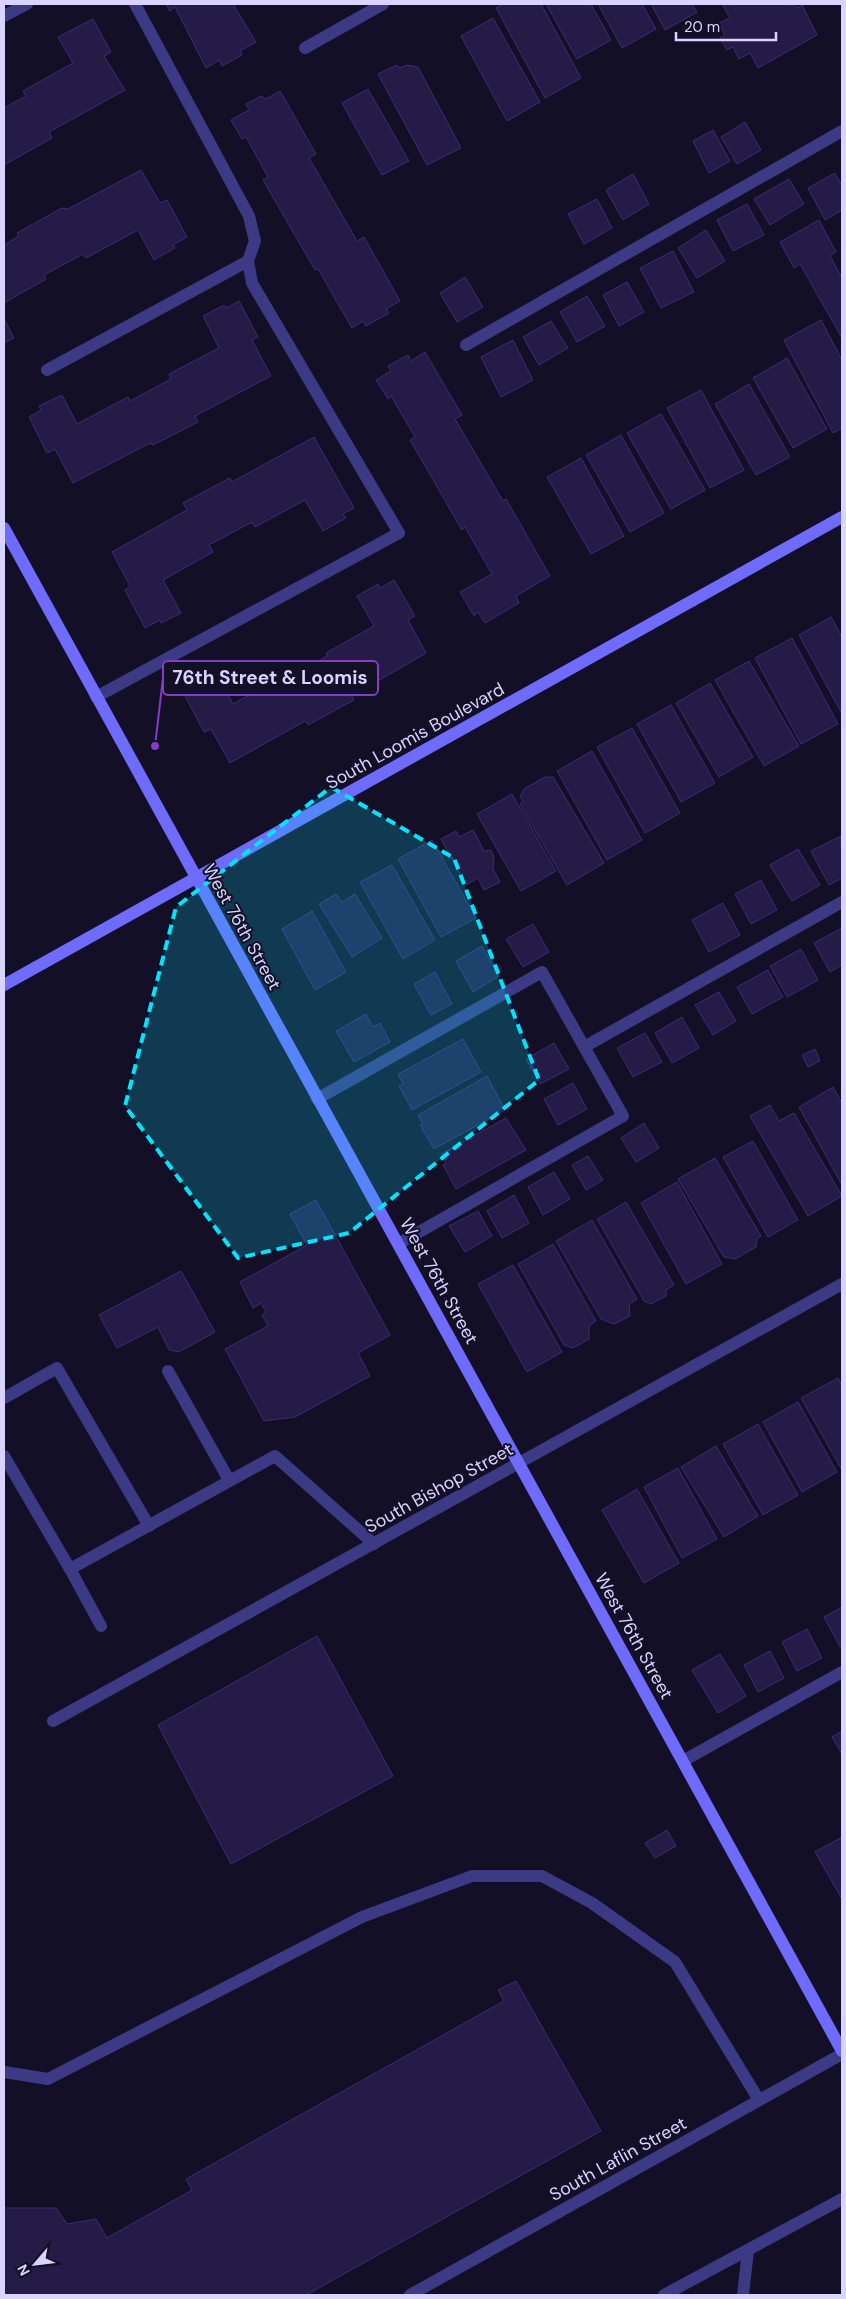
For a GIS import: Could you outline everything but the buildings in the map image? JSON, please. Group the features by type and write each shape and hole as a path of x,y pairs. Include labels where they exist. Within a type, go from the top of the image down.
{"street":[{"path":"4,16 26,4"},
{"path":"96,697 399,533 252,283 248,261 254,241 249,216 135,4"},
{"path":"305,48 383,4"},
{"path":"466,345 842,131"},
{"path":"47,370 248,261"},
{"name":"South Loomis Boulevard","path":"4,985 842,517"},
{"name":"West 76th Street","path":"4,528 195,879 520,1463 842,2053"},
{"path":"584,1047 842,902"},
{"path":"318,1099 542,972 623,1116 398,1244"},
{"name":"South Bishop Street","path":"53,1721 842,1284"},
{"path":"4,1398 57,1368 149,1526"},
{"path":"168,1372 229,1480"},
{"path":"4,1456 101,1626"},
{"path":"70,1570 275,1456 374,1544"},
{"path":"683,1760 842,1672"},
{"path":"4,2072 48,2079 362,1917 472,1876 542,1876 592,1903 675,1962 760,2100"},
{"name":"South Laflin Street","path":"410,2295 842,2053"},
{"path":"664,2295 842,2199"},
{"path":"742,2295 748,2250"}],"highlighted area":[{"path":"331,787 454,858 539,1080 349,1233 238,1258 125,1106 176,907"}],"place":[{"name":"76th Street & Loomis","path":"155,746"}]}
